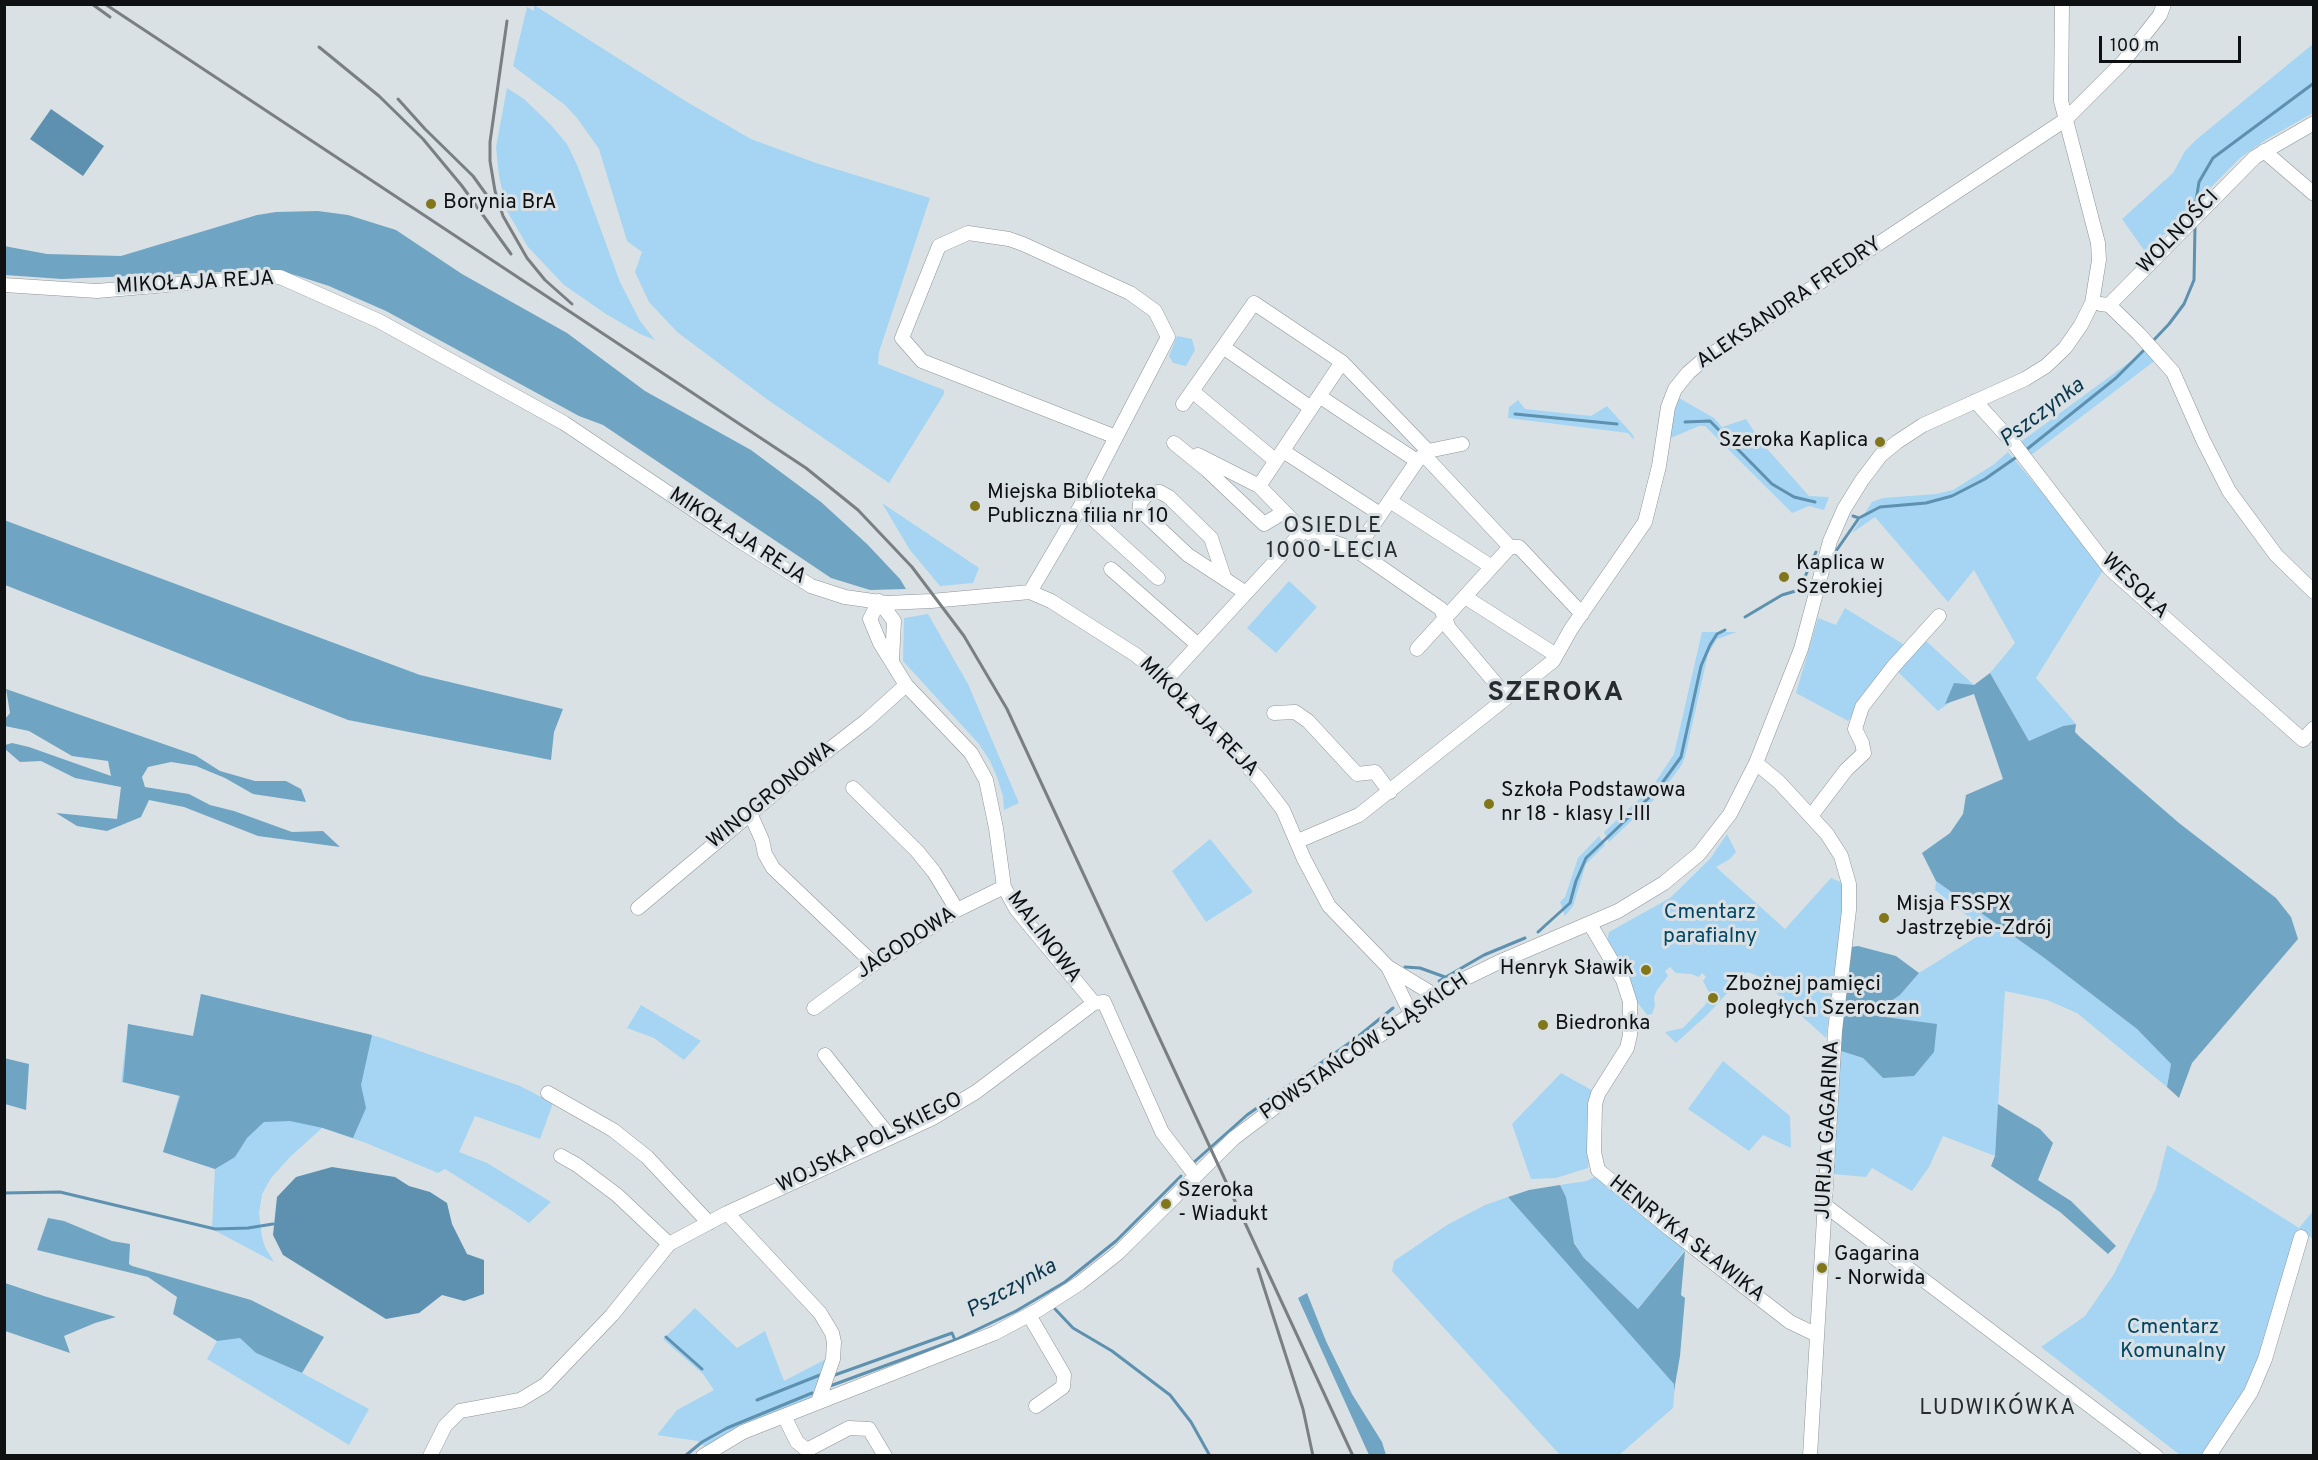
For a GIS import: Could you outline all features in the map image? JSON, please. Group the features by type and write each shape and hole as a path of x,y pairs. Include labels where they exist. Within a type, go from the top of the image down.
{"street":[{"name":"POWSTAŃCÓW ŚLĄSKICH","path":"703,1455 742,1432 994,1333 1029,1315 1080,1283 1118,1253 1195,1174 1234,1138 1294,1093 1436,996 1499,962 1590,924 1644,896 1683,869 1700,854 1730,814 1756,763 1802,649 1830,541 1844,509 1862,480 1881,455 1923,425 2025,379 2046,366 2065,348 2081,326 2092,303 2099,260 2086,191 2061,100 2062,4"},
{"name":"ALEKSANDRA FREDRY","path":"1298,841 1359,815 1553,661 1645,522 1659,466 1668,407 1675,388 1688,373 1703,360 2065,120 2123,62 2160,15 2164,4"},
{"name":"WOLNOŚCI","path":"2109,305 2255,157 2313,123"},
{"path":"2265,151 2313,194"},
{"path":"1030,592 1080,507 1168,337 1155,310 1130,293 1009,239 968,233 939,246 902,338 922,361 1116,437"},
{"name":"MIKOŁAJA REJA","path":"4,285 97,291 280,277 379,321 564,423 811,586 845,597 907,603 1030,592 1052,601 1136,655 1166,680 1260,780 1283,810 1304,859 1329,906 1388,968 1436,996"},
{"path":"1183,404 1254,303 1342,362 1423,455 1510,547 1519,547 1582,614"},
{"path":"2092,303 2109,305 2174,372 2203,440 2229,491 2276,555 2313,592"},
{"path":"1223,347 1311,408"},
{"path":"1259,486 1342,362"},
{"path":"1192,391 1280,456 1380,514"},
{"path":"1319,396 1414,461 1423,455 1462,444"},
{"name":"WESOŁA","path":"1975,401 2014,445 2110,569 2303,740 2313,728"},
{"path":"1284,512 1264,524 1207,470 1174,443 1259,486 1303,531 1356,550 1442,609 1449,628 1507,697"},
{"path":"1356,550 1423,455"},
{"path":"1224,577 1211,538 1169,497 1160,492 1148,493 1140,503 1140,510 1188,555 1246,593"},
{"path":"1390,501 1492,567"},
{"path":"1080,507 1158,578"},
{"path":"1166,680 1303,531"},
{"path":"1418,649 1510,547"},
{"path":"1111,569 1198,645"},
{"path":"845,597 859,606 870,619 879,601 894,621"},
{"path":"1465,597 1557,655"},
{"path":"892,660 894,621 898,611 907,603"},
{"path":"1811,816 1846,770 1864,753 1855,729 1862,707 1893,667 1939,616"},
{"name":"MALINOWA","path":"870,619 880,643 906,685 963,744 984,774 992,800 1004,887 1016,909 1094,1003 1104,1002 1162,1132 1195,1174"},
{"name":"WINOGRONOWA","path":"638,908 750,813 866,721 906,685"},
{"path":"1274,713 1295,712 1302,716 1357,774 1365,775 1375,772 1390,792"},
{"name":"JURIJA GAGARINA","path":"1756,763 1827,834 1841,856 1848,875 1850,895 1834,1031 1826,1206 1810,1455"},
{"path":"853,788 917,851 934,872 957,910"},
{"path":"750,813 762,840 765,854 773,868 874,964"},
{"name":"JAGODOWA","path":"814,1008 874,964 957,910 1004,887"},
{"name":"HENRYKA SŁAWIKA","path":"1590,924 1623,980 1630,1002 1628,1048 1598,1094 1595,1104 1594,1152 1598,1170 1790,1322 1817,1335"},
{"name":"MIKOŁAJA REJA","path":"1388,968 1411,1014"},
{"name":"WOJSKA POLSKIEGO","path":"430,1455 445,1426 460,1411 520,1400 545,1385 612,1315 669,1244 727,1213 931,1119 975,1092 1094,1003"},
{"path":"825,1055 890,1137"},
{"path":"548,1093 614,1130 647,1157 709,1223"},
{"path":"561,1156 577,1165 616,1195 669,1244"},
{"path":"1826,1206 2156,1455"},
{"path":"727,1213 820,1313 832,1333 833,1359 818,1402"},
{"path":"2209,1455 2251,1392 2265,1359 2301,1237"},
{"path":"1029,1315 1064,1375 1063,1387 1036,1406"},
{"path":"784,1416 797,1443 807,1450 849,1428 869,1429 885,1455"}],"green space":[{"path":"534,5 687,102 751,139 816,163 930,198 879,352 878,364 944,390 944,394 889,483 768,400 677,332 649,302 635,272 642,252 627,241 599,149 565,105 513,66 527,7 534,11"},
{"path":"2313,44 2313,113 2267,139 2240,158 2146,253 2122,219 2173,173 2185,151 2197,139"},
{"path":"507,88 524,99 567,144 578,167 620,282 640,321 655,340 606,314 564,285 528,247 507,211 499,176 496,147"},
{"path":"1177,336 1192,339 1195,350 1186,366 1173,363 1169,356"},
{"path":"2146,350 2157,359 2030,456 2019,443"},
{"path":"1679,398 1714,418 1722,427 1746,419 1761,442 1809,496 1829,497 1824,510 1809,506 1792,513 1705,426 1699,426 1664,441"},
{"path":"1518,400 1525,409 1591,416 1607,406 1633,435 1634,440 1628,433 1508,418 1509,407"},
{"path":"2008,452 2105,567 2036,678 2076,724 2063,726 2029,741 1990,673 2015,643 1974,570 1948,602 1875,517 1852,533 1872,502 1883,498 1936,494 1953,490 1993,465"},
{"path":"882,503 979,568 973,583 940,586 910,550"},
{"path":"1289,581 1317,607 1276,653 1247,628"},
{"path":"1845,608 1906,646 1848,721 1796,693 1818,618 1836,625"},
{"path":"928,614 968,684 1019,803 1004,810 1003,796 997,777 979,744 903,661 904,618"},
{"path":"1702,632 1737,632 1717,639 1708,654 1685,757 1660,794 1609,842 1604,832 1652,787 1674,754"},
{"path":"1924,639 1974,685 1938,711 1896,670"},
{"name":"Cmentarz parafialny","path":"1727,834 1736,852 1730,859 1716,867 1785,929 1831,878 1843,883 1844,901 1826,1038 1756,975 1747,972 1707,1015 1676,1043 1665,1032 1683,1028 1705,1005 1711,996 1703,981 1706,977 1702,973 1699,977 1676,973 1670,967 1665,971 1668,976 1654,997 1655,1006 1652,1014 1647,1015 1637,1002 1632,985 1607,942 1609,932 1670,898 1710,859"},
{"path":"1599,836 1605,845 1586,864 1573,906 1565,916 1560,902 1565,897 1578,858"},
{"path":"1210,839 1253,892 1206,922 1172,871"},
{"path":"1936,881 2043,957 2137,1029 2171,1064 2167,1087 2077,1013 2047,1000 2005,991 1995,1156 1943,1136 1929,1167 1912,1191 1872,1168 1866,1177 1833,1174 1838,1050 1863,1058 1883,1078 1869,1015 1900,995 1919,973 1986,931 1935,890"},
{"path":"201,994 379,1037 520,1086 553,1103 540,1139 475,1116 459,1152 487,1163 551,1202 529,1223 445,1169 438,1173 366,1143 322,1128 290,1157 271,1178 262,1194 259,1213 262,1237 274,1262 212,1229 215,1169 163,1152 179,1095 121,1082 128,1024 193,1036"},
{"path":"641,1005 701,1041 684,1060 654,1038 627,1028"},
{"path":"1723,1061 1790,1116 1791,1148 1763,1135 1749,1151 1688,1109"},
{"path":"1561,1073 1595,1092 1588,1168 1556,1178 1531,1179 1512,1124"},
{"name":"Cmentarz Komunalny","path":"2167,1145 2299,1228 2313,1211 2313,1239 2307,1232 2299,1229 2280,1284 2259,1359 2248,1385 2235,1408 2201,1455 2180,1455 2041,1347 2085,1316 2114,1274 2156,1189"},
{"path":"1598,1175 1687,1247 1638,1309 1584,1258 1571,1237 1566,1197 1560,1185 1587,1181"},
{"path":"1508,1197 1675,1384 1673,1408 1619,1455 1560,1455 1392,1271 1394,1261 1447,1225 1485,1205"},
{"path":"695,1308 737,1348 765,1331 784,1381 828,1358 814,1397 705,1447 698,1441 657,1435 677,1410 714,1390 703,1374 663,1339"},
{"path":"241,1338 256,1353 302,1373 369,1409 349,1445 207,1359 217,1341"}],"shaded area":[{"path":"51,109 104,146 83,176 30,139"},
{"path":"318,211 348,215 396,230 462,274 567,333 645,391 751,450 821,502 867,544 900,579 906,589 870,590 831,578 603,425 579,416 386,311 329,286 295,275 268,270 62,279 5,275 4,246 47,254 121,256 257,215"},
{"path":"4,520 420,675 563,709 554,732 551,760 348,720 5,585"},
{"path":"1990,673 2029,741 2063,726 2076,724 2075,732 2081,738 2179,823 2276,898 2291,917 2298,939 2192,1063 2179,1098 2167,1087 2171,1064 2137,1029 2043,957 1936,881 1922,853 1950,833 1963,814 1966,795 2003,779 1974,694 1945,704 1954,683 1974,685"},
{"path":"6,689 195,755 220,771 255,781 286,781 301,789 306,802 253,794 225,778 196,766 171,762 148,767 142,777 145,787 189,794 210,805 234,811 292,832 323,831 340,847 258,836 184,807 149,800 141,817 107,831 77,826 56,813 117,819 121,787 75,778 41,761 20,762 5,749 5,745 12,743 29,747 111,776 108,761 72,756 29,731 5,726 5,719 10,713"},
{"path":"1858,946 1896,956 1919,973 1900,995 1870,1015 1937,1024 1934,1052 1914,1076 1883,1078 1863,1058 1838,1050 1851,947"},
{"path":"201,994 372,1035 361,1085 366,1108 353,1138 323,1128 290,1121 264,1122 247,1138 235,1157 215,1169 163,1152 180,1096 123,1082 128,1024 193,1036"},
{"path":"4,1058 29,1064 26,1110 5,1104"},
{"path":"1998,1104 2040,1129 2053,1143 2038,1180 2071,1201 2116,1246 2108,1254 2060,1212 1991,1166 1995,1156"},
{"path":"332,1167 395,1177 409,1186 430,1192 447,1203 452,1224 467,1254 484,1260 484,1294 464,1301 442,1295 419,1313 386,1319 283,1255 273,1235 277,1197 296,1177"},
{"path":"1560,1185 1566,1197 1574,1243 1584,1258 1638,1309 1685,1251 1681,1295 1685,1298 1680,1356 1674,1391 1674,1384 1508,1197 1529,1190"},
{"path":"48,1218 64,1221 112,1241 130,1244 129,1264 132,1266 251,1300 324,1337 302,1373 256,1353 240,1338 217,1341 173,1314 177,1297 148,1277 37,1250"},
{"path":"5,1283 116,1317 64,1336 70,1353 5,1331"},
{"path":"1307,1293 1326,1341 1352,1394 1382,1442 1386,1455 1369,1455 1298,1298"}],"waterway":[{"name":"Pszczynka","path":"2195,207 2199,182 2213,158 2314,83"},
{"name":"Pszczynka","path":"2151,343 2184,304 2194,280 2195,227"},
{"name":"Pszczynka","path":"2026,450 2116,378 2146,348"},
{"path":"1515,414 1617,424"},
{"path":"1685,422 1710,421 1772,484 1794,497 1815,502"},
{"name":"Pszczynka","path":"1836,551 1859,518 1880,507 1926,503 1952,496 1985,479 2018,456"},
{"name":"Pszczynka","path":"1853,516 1859,518"},
{"name":"Pszczynka","path":"1745,617 1782,595 1799,590 1816,552"},
{"name":"Pszczynka","path":"1538,932 1570,903 1586,858 1657,790 1681,757 1701,666 1717,634 1725,630"},
{"name":"Pszczynka","path":"1439,981 1484,955 1525,938"},
{"path":"1405,967 1420,968 1445,977"},
{"name":"Pszczynka","path":"1193,1163 1247,1115 1355,1039 1393,1008"},
{"name":"Pszczynka","path":"830,1386 955,1340 1016,1311 1065,1282 1116,1241 1181,1176"},
{"path":"4,1193 60,1192 215,1229 248,1228 273,1224"},
{"path":"1055,1309 1073,1328 1112,1351 1170,1395 1191,1422 1210,1456"},
{"path":"832,1376 952,1333 955,1340"},
{"path":"666,1337 702,1369"},
{"path":"757,1400 820,1375"},
{"name":"Pszczynka","path":"685,1456 702,1442 727,1428 812,1393"}],"railway":[{"path":"92,4 110,17"},
{"path":"105,4 806,468 858,510 912,567 964,636 1007,709 1353,1456"},
{"path":"507,21 490,142 490,161 495,191 503,216 527,258 545,280 572,304"},
{"path":"319,47 379,96 423,139 462,186 511,254"},
{"path":"398,99 473,176 496,208"},
{"path":"1258,1269 1303,1409 1313,1456"}],"place":[{"name":"Borynia BrA","path":"431,204"},
{"name":"Szeroka Kaplica","path":"1880,442"},
{"name":"Miejska Biblioteka Publiczna filia nr 10","path":"975,506"},
{"name":"Kaplica w Szerokiej","path":"1784,577"},
{"name":"Szkoła Podstawowa nr 18 - klasy I-III","path":"1489,804"},
{"name":"Misja FSSPX Jastrzębie-Zdrój","path":"1884,918"},
{"name":"Henryk Sławik","path":"1646,970"},
{"name":"Zbożnej pamięci poległych Szeroczan","path":"1713,998"},
{"name":"Biedronka","path":"1543,1025"},
{"name":"Szeroka - Wiadukt","path":"1166,1204"},
{"name":"Gagarina - Norwida","path":"1822,1268"}],"district":[{"name":"OSIEDLE 1000-LECIA","path":"1333,540"},
{"name":"SZEROKA","path":"1556,695"},
{"name":"LUDWIKÓWKA","path":"1998,1410"}]}
